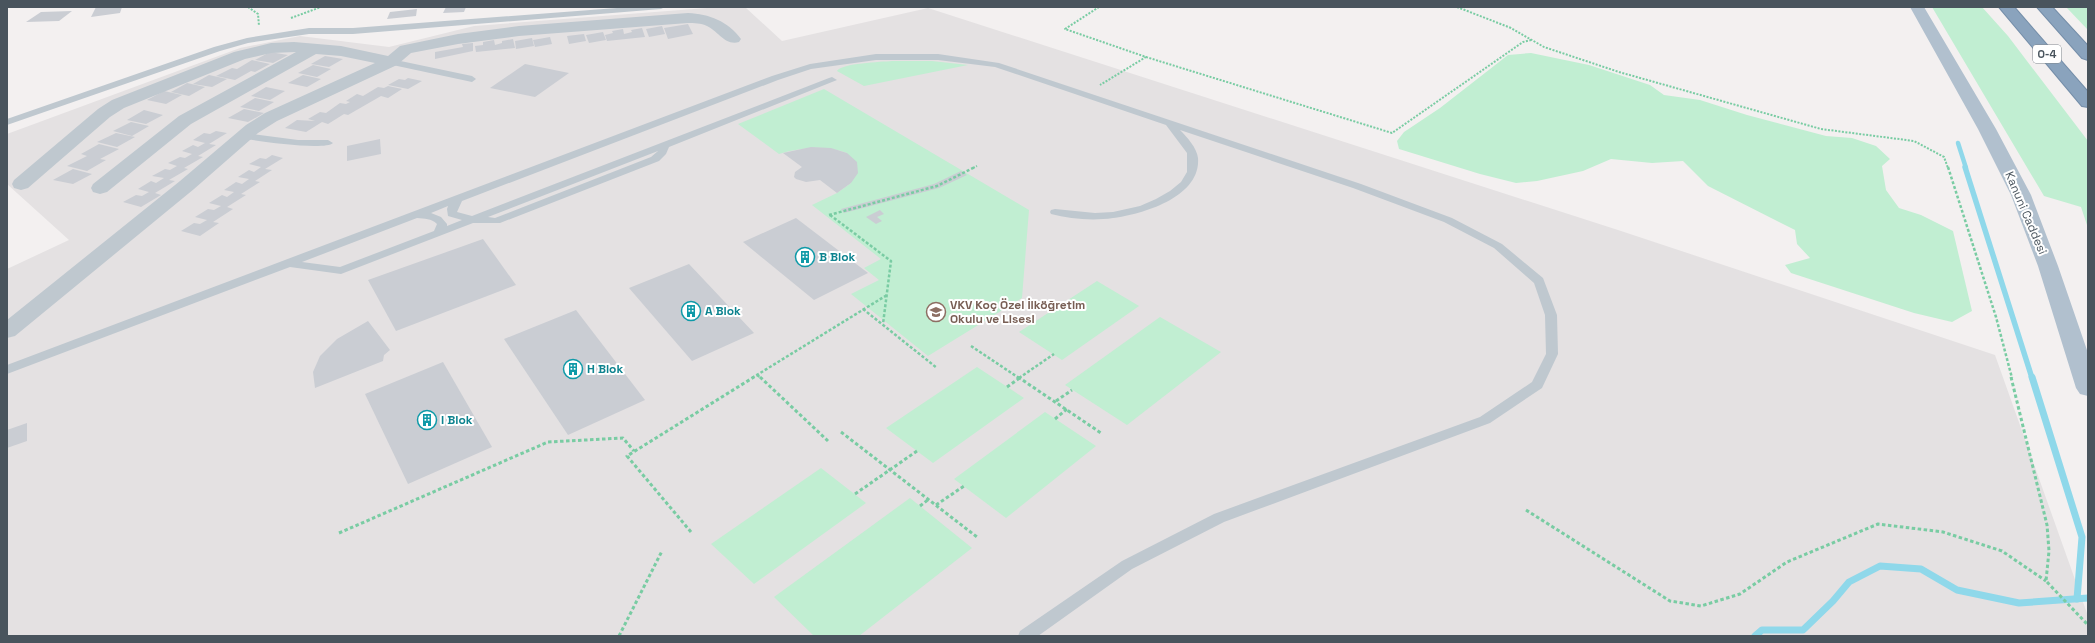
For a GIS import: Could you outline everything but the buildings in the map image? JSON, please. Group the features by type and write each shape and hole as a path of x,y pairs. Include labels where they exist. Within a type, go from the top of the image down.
{"highway":[{"name":"O-4","path":"2006,7 2088,102"},
{"name":"O-4","path":"2044,7 2088,54"}],"main road":[{"name":"Kanuni Caddesi","path":"1917,7 1987,129 2021,195 2048,266 2088,388"}],"street":[{"path":"7,331 187,185 244,136 271,117 391,62 400,53 411,48 458,39 520,31 697,18 711,21 733,39"},
{"path":"21,184 104,113 126,100 250,52 283,47 313,49 341,52 391,62"},
{"path":"100,188 186,120 313,49"}],"lane":[{"path":"7,122 217,49 276,36 309,31 353,31 661,7"},
{"path":"7,370 458,198 810,67 876,57 938,57 996,65 1085,94 1371,192 1448,220 1498,246 1539,281 1551,315 1552,354 1537,385 1485,420 1219,518 1127,565 1026,636"},
{"path":"391,62 472,79"},
{"path":"458,198 452,210 452,214 458,217 472,220 496,221 503,219 656,159 663,152 664,145 832,80"},
{"path":"1055,212 1101,216 1138,210 1161,202 1178,190 1189,178 1193,168 1193,157 1169,123"},
{"path":"244,136 292,143 328,143"},
{"path":"415,215 431,215 438,218 442,224 438,233"},
{"path":"287,263 341,271 472,220"}],"path":[{"path":"248,7 258,14 259,30"},
{"path":"1099,7 1065,28 1146,57 1392,133 1523,42 1532,40"},
{"path":"1457,7 1512,28 1544,46 1619,72 1821,129 1914,141 1930,148 1944,157 1996,317 2028,442 2047,525 2049,552 2046,581"},
{"path":"1085,94 1146,57"},
{"path":"883,324 891,261 829,215 937,186 977,166"},
{"path":"691,532 627,456 863,308 887,295"},
{"path":"863,308 937,368"},
{"path":"971,346 1101,433"},
{"path":"1007,387 1054,354"},
{"path":"757,375 828,441"},
{"path":"1056,402 1072,390"},
{"path":"1055,419 1067,409"},
{"path":"841,432 890,468 977,537"},
{"path":"340,533 548,442 623,438 634,452"},
{"path":"855,494 890,468 917,451"},
{"path":"936,505 964,486"},
{"path":"920,506 929,500"},
{"path":"1526,510 1670,601 1701,606 1740,594 1787,562 1878,524 1943,532 2002,551 2046,581 2088,625"},
{"path":"620,636 662,551"}],"shaded area":[{"name":"VKV Koç Özel İlköğretim Okulu ve Lisesi","path":"720,7 745,7 782,41 928,8 1618,230 1995,355 2088,616 2088,636 7,636 7,269 69,240 7,184 7,134 240,48 300,36 389,47 474,26"}],"green space":[{"path":"1932,7 1982,7 2008,36 2088,141 2088,228 2081,207 2044,196"},
{"path":"2066,7 2088,7 2088,30"},
{"path":"1531,53 1589,65 1650,85 1664,95 1700,100 1747,115 1826,136 1852,138 1876,146 1890,159 1882,166 1886,190 1899,208 1921,215 1953,231 1972,311 1952,322 1914,313 1791,273 1785,265 1810,258 1797,244 1795,230 1708,186 1683,161 1652,163 1611,159 1583,171 1537,181 1516,183 1480,174 1399,149 1397,141 1404,132 1440,108 1508,55"},
{"path":"932,61 968,65 864,86 837,71 846,66 871,62"},
{"path":"824,89 1029,210 1022,298 928,356 851,294 879,280 864,268 881,259 812,205 837,193 851,183 847,153 822,148 805,148 779,154 738,124"},
{"path":"1097,281 1139,306 1062,360 1019,332"},
{"path":"1160,317 1221,352 1127,425 1065,385"},
{"path":"977,367 1024,398 933,463 886,428"},
{"path":"1045,412 1096,446 1006,518 954,479"},
{"path":"821,468 866,503 754,584 711,544"},
{"path":"910,498 972,548 859,636 814,636 774,597"}],"waterway":[{"path":"1958,143 1966,168"},
{"path":"1965,167 2032,378"},
{"path":"2032,377 2082,537 2077,599"},
{"path":"1755,636 1762,630 1803,630 1833,601 1849,582 1880,566 1921,569 1957,590 2019,603 2077,599"},
{"path":"2077,599 2088,598"}],"place":[{"name":"B Blok","path":"805,257"},
{"name":"A Blok","path":"691,311"},
{"name":"VKV Koç Özel İlköğretim Okulu ve Lisesi","path":"936,312"},
{"name":"H Blok","path":"573,369"},
{"name":"I Blok","path":"427,420"}]}
